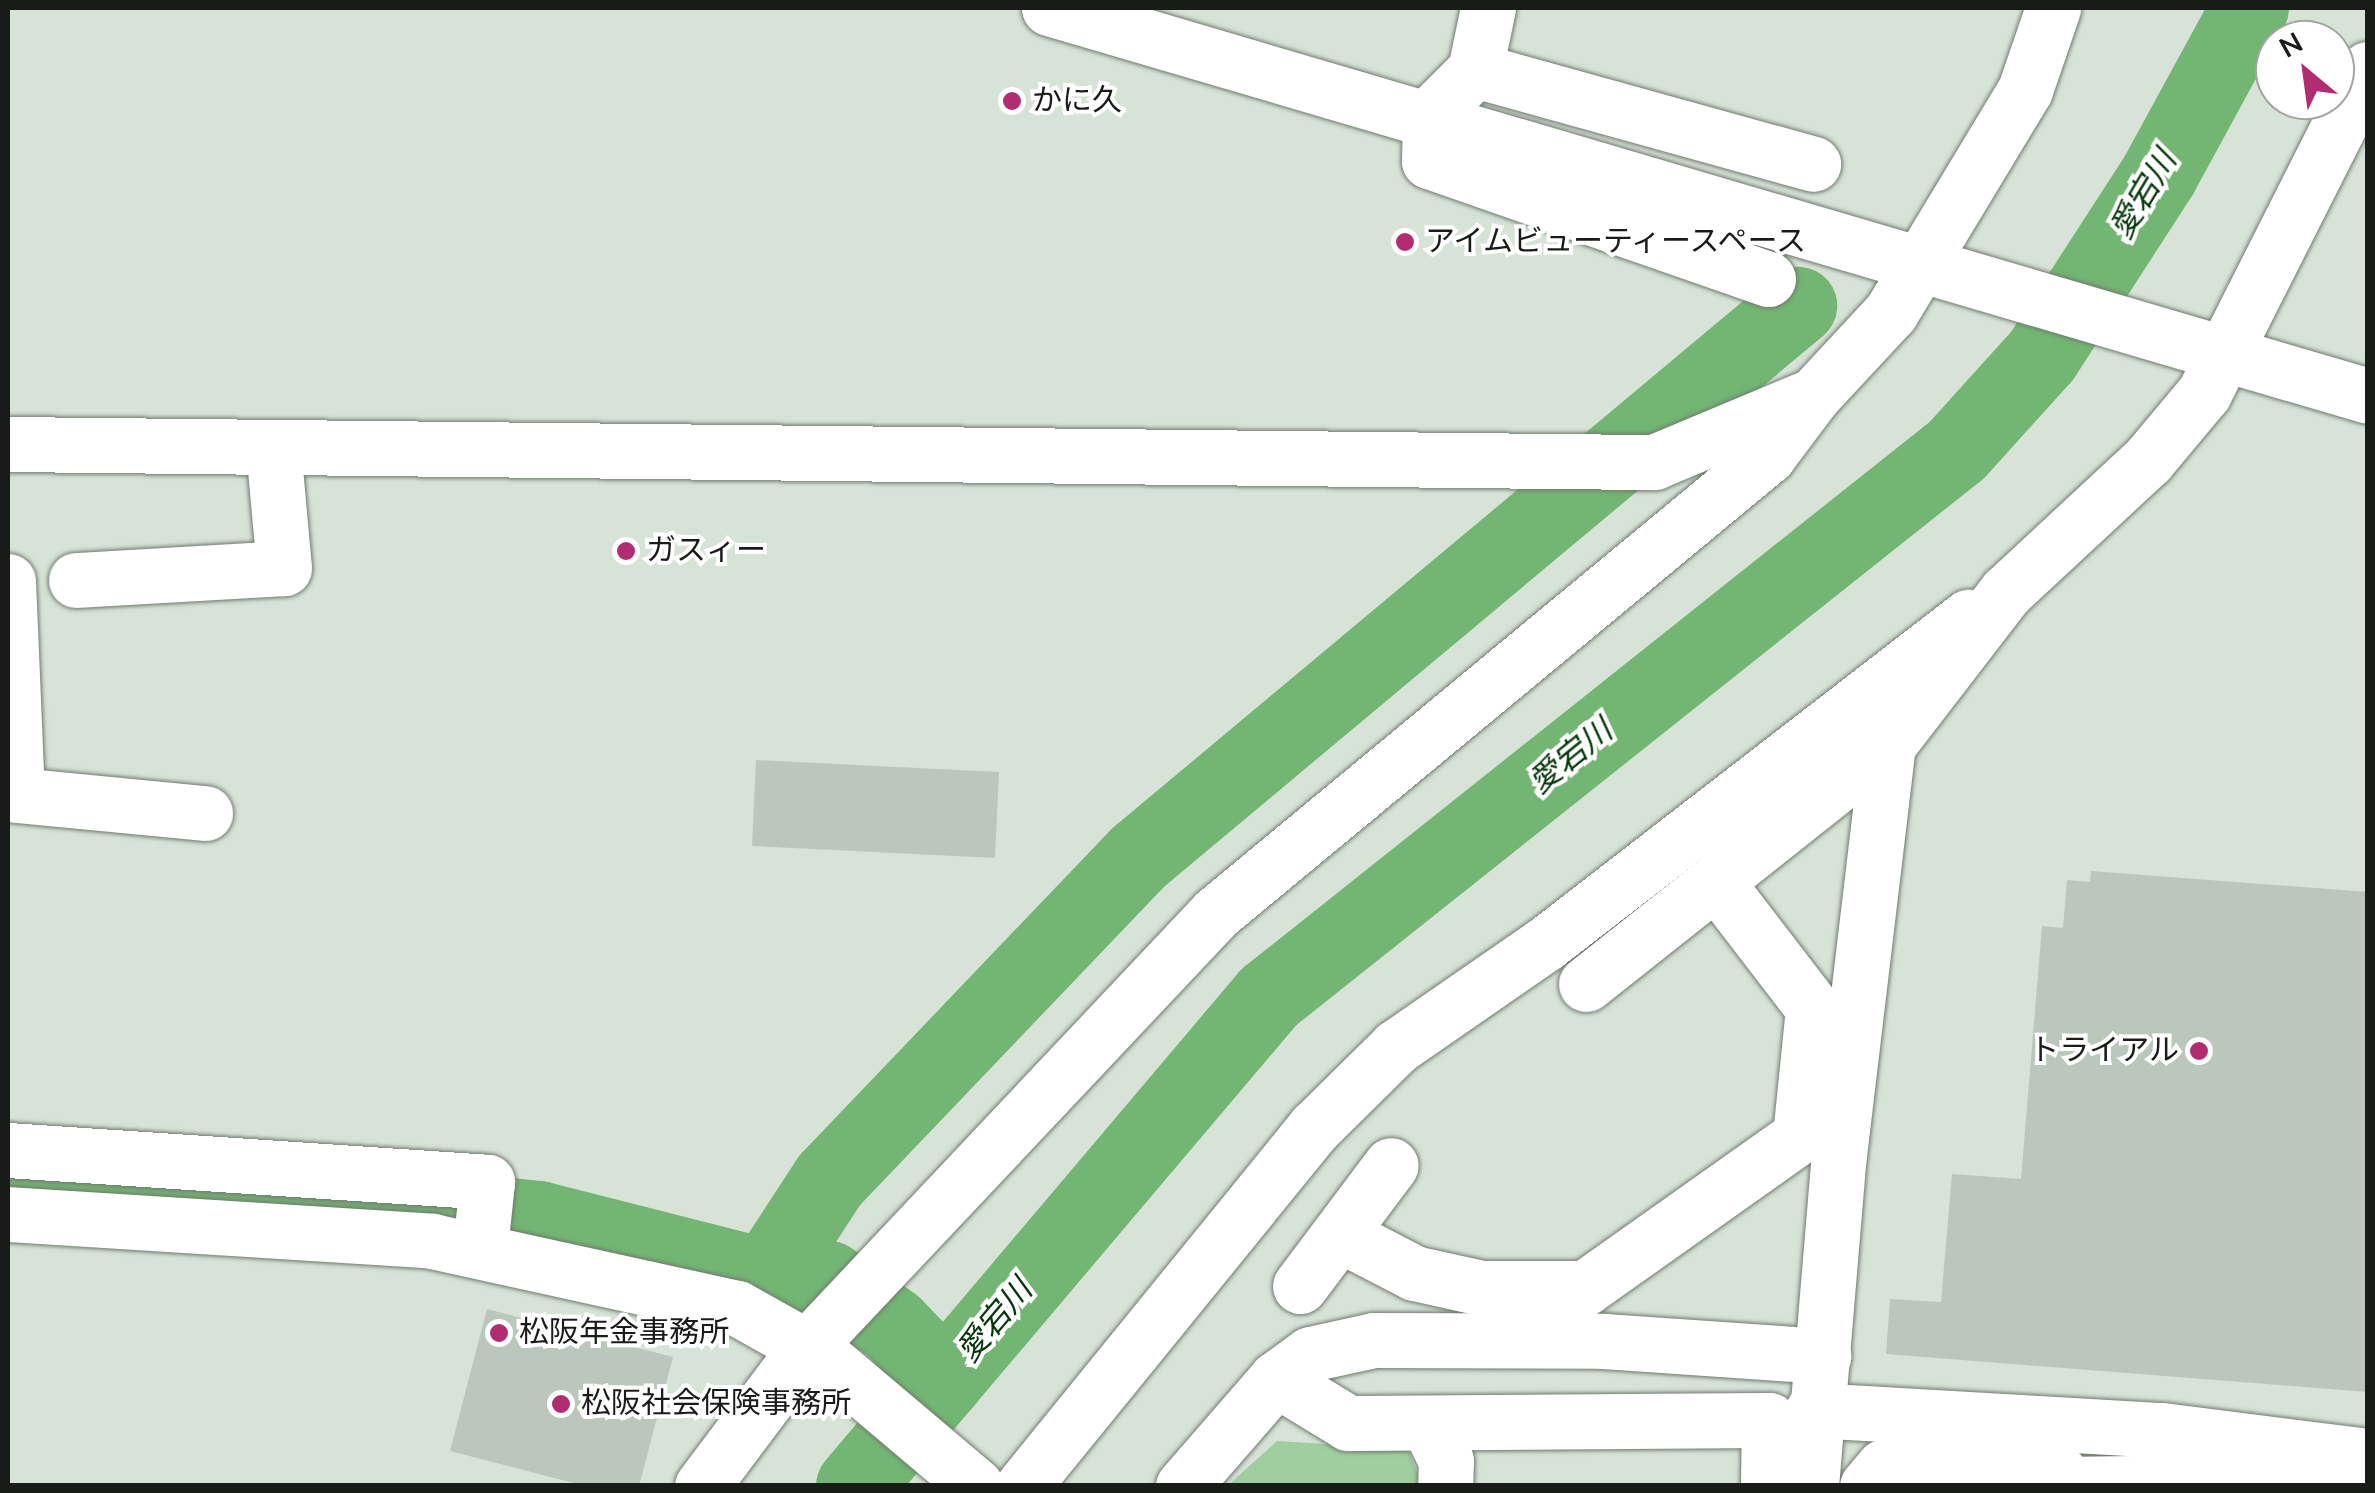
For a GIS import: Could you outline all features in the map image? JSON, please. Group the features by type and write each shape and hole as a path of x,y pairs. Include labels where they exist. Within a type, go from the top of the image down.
{"street":[{"path":"1049,8 1430,115 1924,269 2368,396"},
{"path":"1488,8 1476,70 1430,115 1429,161 1768,279"},
{"path":"702,1486 888,1266 1216,913 1768,456 1814,394 1924,269 2025,90 2053,8"},
{"path":"1586,984 1888,744 2006,592 2148,460 2368,69"},
{"path":"1476,70 1813,164"},
{"path":"8,444 1638,464 1814,394"},
{"path":"76,580 284,568 273,448"},
{"path":"8,580 17,795 205,814"},
{"path":"1023,1486 1315,1128 1396,1047 1545,944 1924,644 2006,592"},
{"path":"1811,1486 1813,1410 1823,1356 1888,744"},
{"path":"1343,1236 1414,1273 1482,1288 1585,1288 1800,1136 1813,1008 1717,883"},
{"path":"8,1150 487,1182 480,1246"},
{"path":"90,1153 91,1213"},
{"path":"1300,1286 1343,1236 1391,1165"},
{"path":"302,1168 302,1226"},
{"path":"8,1214 91,1213 302,1226 480,1246 737,1308 819,1343 976,1486"},
{"path":"1183,1486 1276,1379 1310,1354 1374,1340 1604,1340 1823,1356"},
{"path":"1276,1379 1348,1423 1770,1420 1768,1486"},
{"path":"1813,1410 2060,1467 2368,1479"},
{"path":"1428,1422 1446,1461 1445,1486"},
{"path":"1867,1486 1883,1467 2060,1467 2368,1456"}],"green space":[{"path":"1277,1441 1408,1449 1422,1485 1227,1486"}],"building":[{"path":"756,760 999,772 995,858 752,846"},
{"name":"トライアル","path":"2091,871 2368,892 2368,1392 1886,1354 1890,1299 1941,1302 1952,1174 2021,1179 2042,926 2063,928 2067,880 2090,882"},
{"name":"松阪社会保険事務所","path":"487,1309 673,1357 639,1486 585,1486 450,1451"}],"waterway":[{"name":"愛宕川","path":"855,1486 1269,997 1957,450 2042,356 2159,175 2250,8"},
{"path":"766,1278 830,1180 1140,856 1798,306"},
{"path":"8,1181 178,1182 539,1220 766,1278 829,1280 893,1326 945,1380"}],"place":[{"name":"かに久","path":"1012,101"},
{"name":"アイムビューティースペース","path":"1405,242"},
{"name":"ガスィー","path":"626,551"},
{"name":"トライアル","path":"2199,1051"},
{"name":"松阪年金事務所","path":"499,1333"},
{"name":"松阪社会保険事務所","path":"561,1404"}]}
